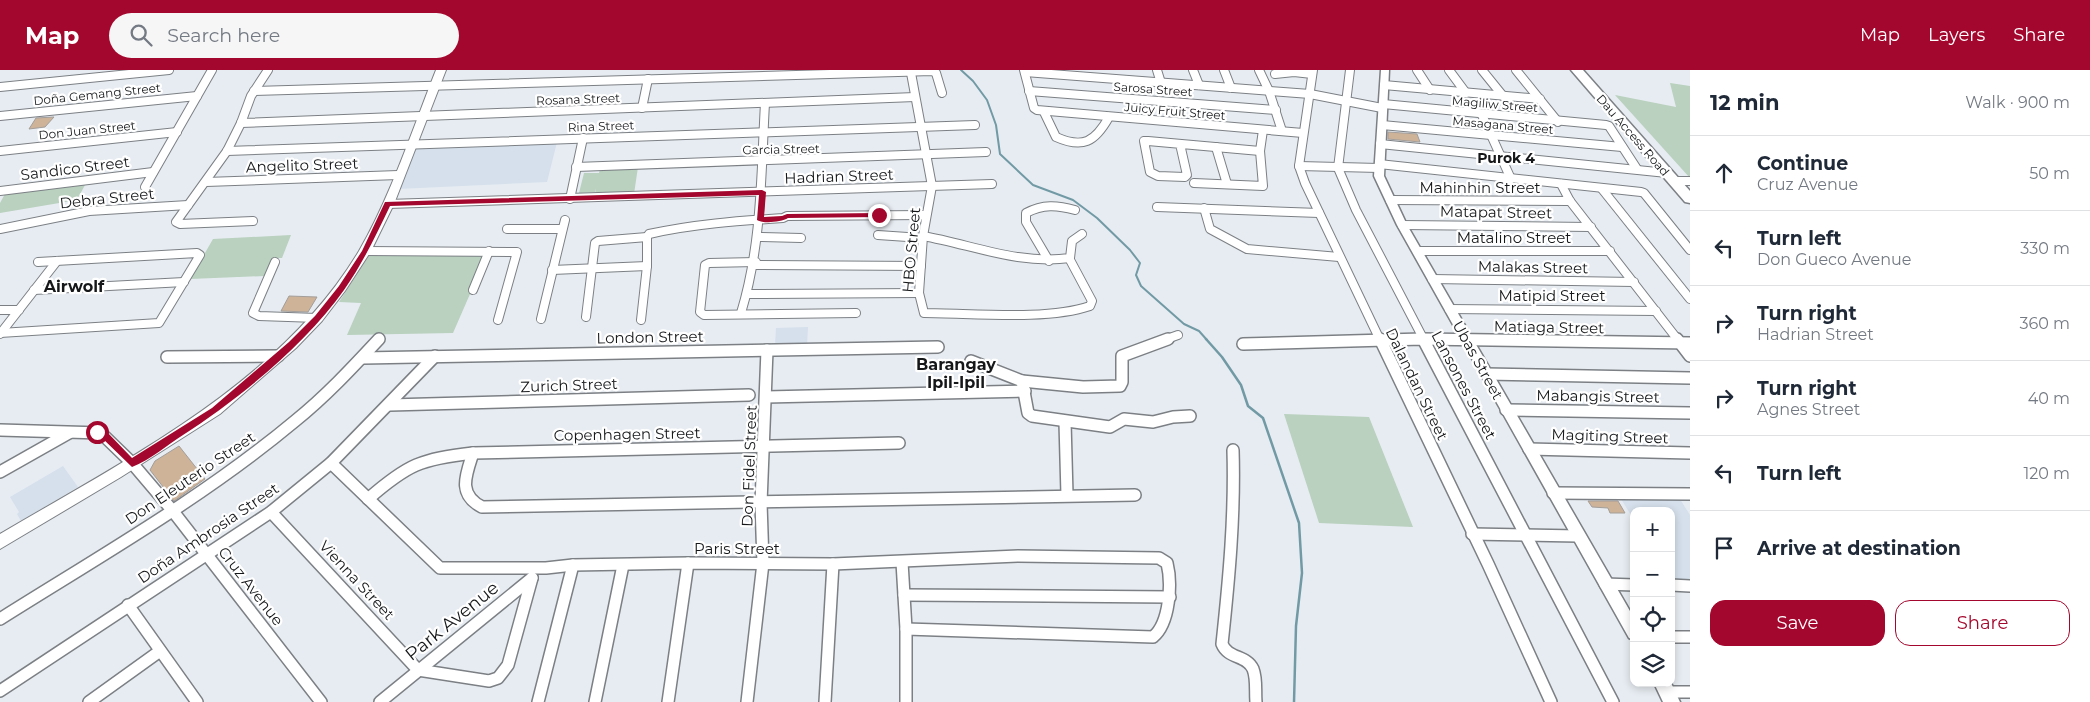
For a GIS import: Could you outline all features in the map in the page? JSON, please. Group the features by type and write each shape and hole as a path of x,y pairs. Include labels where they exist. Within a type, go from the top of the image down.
{"main road":[{"path":"0,542 132,463 215,410 278,356 317,318 341,288 365,252 388,204 441,70"},
{"name":"Dau Access Road","path":"1577,70 1690,199"}],"street":[{"path":"0,87 169,70"},
{"path":"145,187 212,70"},
{"path":"253,221 178,224 177,221 227,151 242,123 254,91 268,70"},
{"path":"673,78 674,70"},
{"path":"1124,70 1127,80"},
{"path":"1157,70 1161,82"},
{"path":"1193,70 1199,85"},
{"path":"1224,70 1231,88"},
{"path":"1259,70 1269,91 1282,131"},
{"path":"1338,168 1348,101 1350,70"},
{"name":"Ubas Street","path":"1382,70 1384,85 1379,176 1402,224 1432,279 1630,626"},
{"path":"1416,70 1430,90"},
{"path":"1449,70 1466,93"},
{"path":"1482,70 1503,96"},
{"path":"1516,70 1558,122"},
{"path":"1024,71 1034,108 1044,112 1056,137 1083,144 1092,141 1104,128 1109,117"},
{"name":"Magiliw Street","path":"1024,71 1090,74 1127,80 1310,94 1383,106 1606,125 1609,126 1622,147"},
{"path":"1275,74 1293,71 1312,72"},
{"path":"254,91 855,72 934,72 942,93"},
{"name":"Dalandan Street","path":"1312,72 1299,166 1305,183 1551,702"},
{"name":"HBO Street","path":"911,73 932,186 922,237 919,293 922,309 927,314 1072,312 1093,304 1069,258"},
{"path":"642,108 648,79"},
{"path":"1384,85 1540,99"},
{"name":"Sarosa Street","path":"1030,91 1276,110"},
{"name":"Doña Gemang Street","path":"0,116 197,96"},
{"name":"Rosana Street","path":"242,123 914,97"},
{"path":"741,313 748,294 760,237 765,103"},
{"name":"Juicy Fruit Street","path":"1044,112 1304,134"},
{"path":"1482,115 1511,179"},
{"name":"Rina Street","path":"227,151 975,125"},
{"name":"Masagana Street","path":"1382,125 1622,147"},
{"path":"1194,184 1263,186 1260,151 1263,130"},
{"name":"Don Juan Street","path":"0,151 176,132"},
{"path":"570,199 583,138"},
{"path":"1180,144 1185,177 1158,176 1150,172 1143,142 1180,144 1260,151"},
{"path":"1380,144 1637,169 1690,181"},
{"path":"1216,147 1227,184"},
{"path":"1622,147 1637,169"},
{"name":"Garcia Street","path":"576,167 986,152"},
{"path":"1299,166 1338,168 1379,166 1641,192 1644,193 1690,250"},
{"name":"Lansones Street","path":"1338,168 1356,210 1422,339 1613,702"},
{"name":"Sandico Street","path":"0,191 153,172"},
{"name":"Angelito Street","path":"206,182 398,175"},
{"name":"Hadrian Street","path":"388,204 992,184"},
{"path":"1561,184 1570,201 1590,227 1656,311 1685,343 1690,356"},
{"path":"1602,189 1690,299"},
{"name":"Mahinhin Street","path":"1390,200 1570,201"},
{"path":"1050,261 1026,222 1026,213 1054,204 1075,210"},
{"name":"Debra Street","path":"0,229 89,211 188,205"},
{"path":"1157,207 1319,213"},
{"path":"1204,208 1210,229 1247,249 1273,253 1339,257"},
{"path":"586,317 596,242 647,237 649,234 684,226 783,218 787,216 828,214 926,215"},
{"path":"507,229 563,224 541,319"},
{"name":"Matapat Street","path":"1402,224 1590,227"},
{"path":"878,235 922,237 957,242 974,249 1000,255 1050,261 1071,257 1071,241 1082,234"},
{"path":"641,320 647,266 647,237"},
{"path":"760,237 801,238"},
{"path":"365,252 489,251 518,253 498,320"},
{"path":"473,290 489,251"},
{"name":"Matalino Street","path":"1417,251 1610,252"},
{"path":"0,333 157,324 161,321 199,254 38,262"},
{"path":"0,333 57,261"},
{"path":"275,262 253,314 259,316 317,318"},
{"path":"856,313 741,313 704,315 700,312 705,265 710,263 755,263 921,266"},
{"path":"552,270 647,266"},
{"name":"Malakas Street","path":"1432,279 1634,282"},
{"path":"34,290 184,282"},
{"path":"748,294 919,293"},
{"name":"Matipid Street","path":"1449,309 1656,311"},
{"path":"0,310 19,310"},
{"path":"766,397 1024,386 1120,386 1122,382 1122,356 1178,335"},
{"name":"Don Eleuterio Street","path":"0,619 236,468 333,388 379,339"},
{"name":"Matiaga Street","path":"1243,344 1422,339 1685,343"},
{"name":"London Street","path":"363,358 938,348"},
{"name":"Don Fidel Street","path":"747,702 763,563 761,503 767,350"},
{"path":"167,357 278,356"},
{"name":"Doña Ambrosia Street","path":"0,691 271,512 331,463 390,405 435,356"},
{"path":"972,361 1024,386"},
{"path":"1486,374 1690,378"},
{"path":"1024,386 1029,415 1065,422 1113,427 1116,422 1124,419 1153,422 1173,417 1190,416"},
{"name":"Zurich Street","path":"390,405 749,395"},
{"name":"Mabangis Street","path":"1506,410 1690,412"},
{"path":"1065,422 1067,495"},
{"name":"Cruz Avenue","path":"0,430 102,433 132,463 172,510 205,555 321,702"},
{"path":"0,472 70,432"},
{"name":"Copenhagen Street","path":"368,499 384,484 415,465 436,458 473,453 899,443"},
{"name":"Magiting Street","path":"1529,449 1690,453"},
{"path":"1233,450 1234,486 1230,568 1222,644 1223,650 1248,662 1252,668 1256,702"},
{"path":"473,453 466,475 466,493 473,503 482,507 761,503 882,498 1067,495 1135,496"},
{"name":"Paris Street","path":"331,463 440,568 546,568 573,565 763,563 833,564 1018,556 1159,558 1167,563 1172,578 1170,597"},
{"path":"1553,494 1690,494"},
{"name":"Vienna Street","path":"271,512 418,670"},
{"path":"1472,534 1578,536"},
{"path":"902,562 906,629 906,702"},
{"path":"668,702 688,564"},
{"path":"825,702 833,564"},
{"path":"538,702 573,565"},
{"path":"595,702 623,565"},
{"name":"Park Avenue","path":"380,702 546,568"},
{"path":"418,670 489,681 498,678 508,666 532,578"},
{"path":"1605,584 1630,585"},
{"path":"1675,585 1690,586"},
{"path":"904,595 1170,597 1158,633 1153,636 906,629"},
{"path":"128,605 195,701"},
{"path":"1675,637 1690,637"},
{"path":"88,702 160,651"},
{"path":"1667,692 1690,692"}],"shaded area":[{"path":"557,142 547,182 398,189 415,147"},
{"path":"808,327 807,346 775,346 776,328"},
{"path":"63,466 78,487 21,521 17,514 19,512 10,497"},
{"path":"1618,494 1678,496 1690,515 1690,582 1675,581 1675,507 1630,507 1630,514"}],"green space":[{"path":"1670,83 1690,86 1690,178 1615,95 1676,107"},
{"path":"638,167 634,194 595,195 596,188 595,192 579,193 584,173 599,173 600,169"},
{"path":"86,183 77,200 0,213 0,203 6,192"},
{"path":"291,235 282,258 273,258 265,276 190,279 213,239"},
{"path":"370,254 487,255 453,333 347,335 361,303 339,302"},
{"path":"1284,414 1369,417 1413,527 1319,523"}],"building":[{"path":"54,117 45,127 29,129 36,118"},
{"path":"1388,132 1417,134 1420,142 1388,139"},
{"path":"289,296 317,297 308,312 281,311"},
{"path":"179,446 205,479 174,501 150,470 155,461"},
{"path":"1588,501 1618,501 1625,513 1610,513 1608,508 1592,507"}],"waterway":[{"path":"961,70 973,81 987,100 996,125 1000,154 1033,185 1073,200 1097,218 1130,250 1140,263 1136,275 1141,286 1184,324 1199,331 1207,340"},
{"path":"1206,339 1222,357 1241,385 1248,406 1263,418 1299,523 1302,573 1296,626 1294,702"}],"district":[{"name":"Purok 4","path":"1506,158"},
{"name":"Airwolf","path":"74,286"},
{"name":"Barangay Ipil-Ipil","path":"956,373"}],"route":[{"path":"97,432 102,433 132,463 215,410 291,344 317,318 341,288 365,252 388,204 762,192 760,220 787,216 828,214 879,215"}]}
